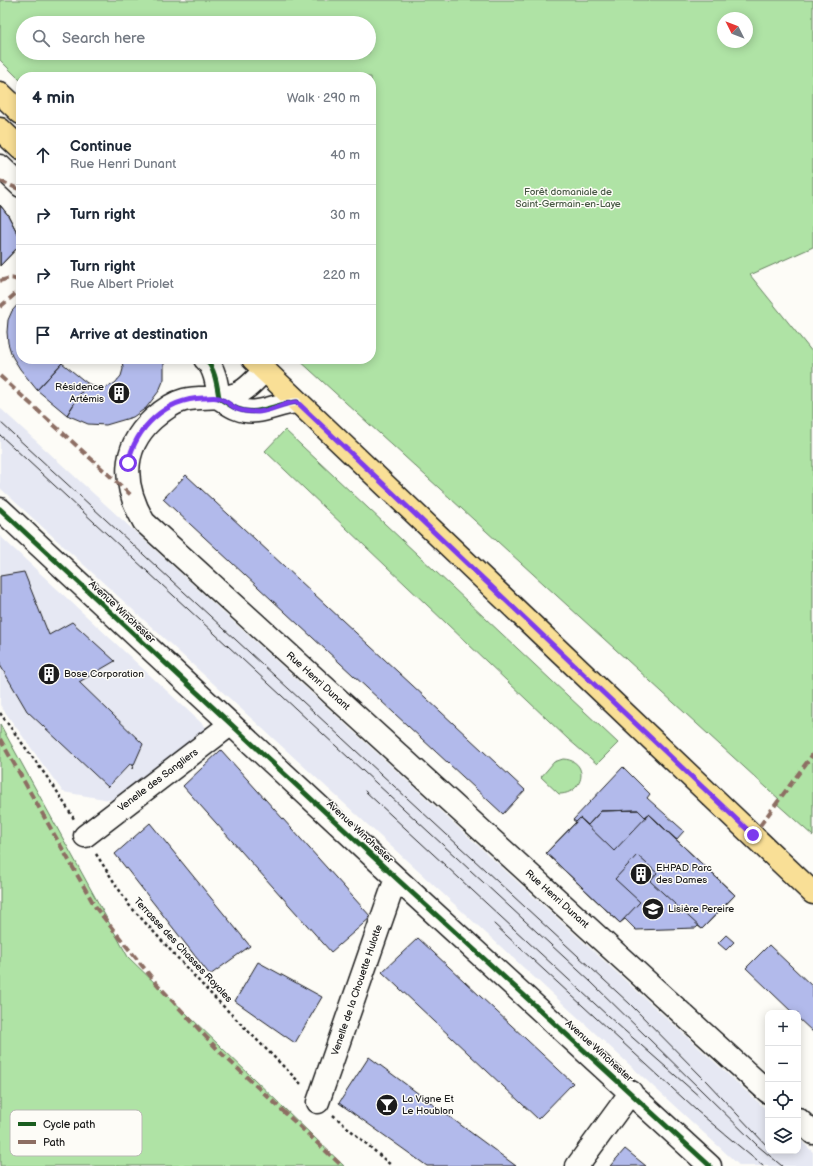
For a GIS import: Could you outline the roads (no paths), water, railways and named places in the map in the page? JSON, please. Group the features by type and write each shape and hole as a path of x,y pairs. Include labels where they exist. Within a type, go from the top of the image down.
{"main road":[{"path":"0,93 16,108"},
{"path":"0,129 16,144"},
{"path":"259,365 813,893"}],"street":[{"path":"0,166 16,181"},
{"path":"209,364 214,376 219,398 239,410 260,412 284,404 297,402"},
{"name":"Rue Henri Dunant","path":"259,365 238,394 219,398 185,400 173,404 161,412 140,433 131,449 128,463 132,496 144,522 765,1089"},
{"name":"Avenue Winchester","path":"0,509 396,878 710,1166"},
{"name":"Venelle des Sangliers","path":"85,836 231,724"},
{"name":"Venelle de la Chouette Hulotte","path":"318,1102 396,878"},
{"path":"577,1166 631,1092"},
{"path":"801,1122 813,1133"}],"tram line":[{"path":"0,422 630,1004 765,1144"},
{"path":"0,435 591,982 757,1145"},
{"path":"365,791 608,1016 701,1098"},
{"path":"494,924 697,1111 763,1166"},
{"path":"758,1146 782,1166"}],"place":[{"name":"Résidence Artémis","path":"119,393"},
{"name":"Bose Corporation","path":"49,674"},
{"name":"EHPAD Parc des Dames","path":"641,874"},
{"name":"Lisière Pereire","path":"653,909"},
{"name":"La Vigne Et Le Houblon","path":"387,1105"}],"park label":[{"name":"Forêt domaniale de Saint-Germain-en-Laye","path":"568,198"}]}
